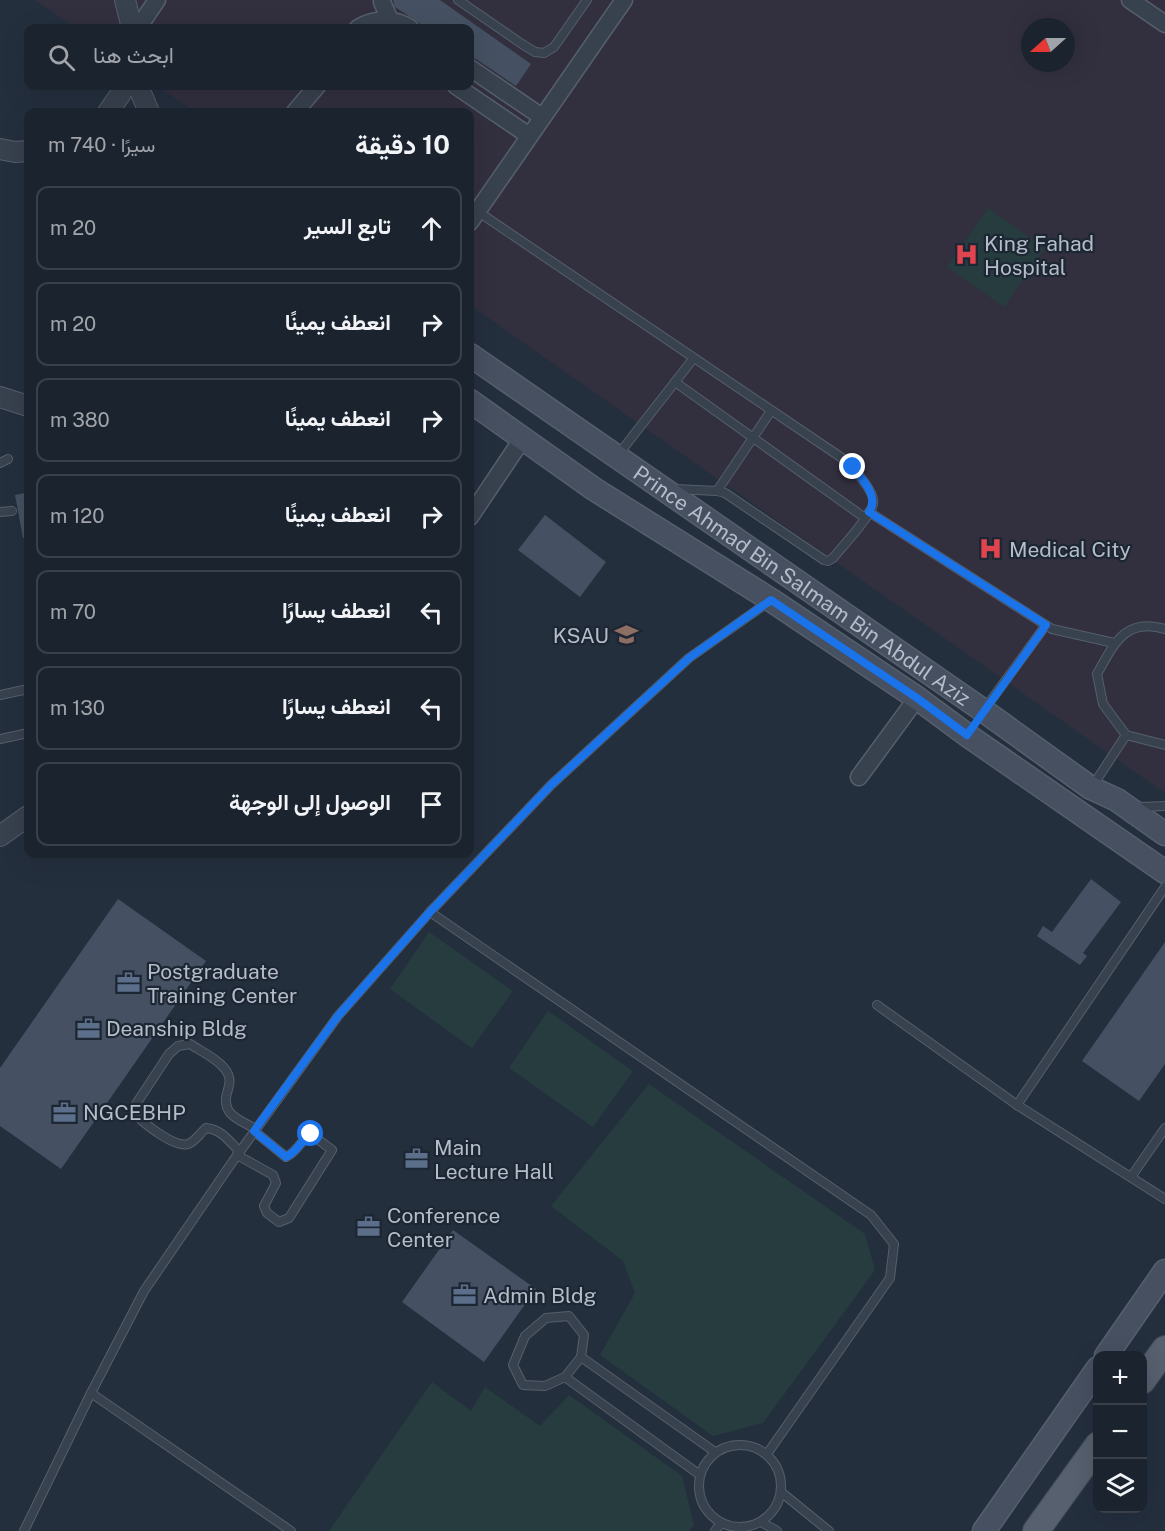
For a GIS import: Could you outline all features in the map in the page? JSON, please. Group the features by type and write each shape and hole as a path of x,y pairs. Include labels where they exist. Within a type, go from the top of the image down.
{"main road":[{"name":"Prince Ahmad Bin Salmam Bin Abdul Aziz","path":"474,358 984,711 1091,788 1117,800 1165,834"},
{"name":"Prince Ahmad Bin Salmam Bin Abdul Aziz","path":"474,404 594,489 771,600 917,698 1165,872"},
{"path":"967,735 984,711"},
{"path":"1109,1351 1165,1271"},
{"path":"1147,1375 1165,1349"},
{"path":"984,1531 1093,1375"},
{"path":"1036,1531 1093,1452"}],"street":[{"path":"125,0 131,24"},
{"path":"141,24 158,0"},
{"path":"474,216 624,0"},
{"path":"1130,0 1165,24"},
{"path":"382,2 390,20"},
{"path":"368,24 390,20 400,24"},
{"path":"474,71 542,117"},
{"path":"111,108 122,90"},
{"path":"140,90 147,108"},
{"path":"298,108 314,90"},
{"path":"462,90 528,135"},
{"path":"0,397 24,405"},
{"path":"474,511 523,438"},
{"path":"859,777 917,698"},
{"path":"0,836 24,819"}],"lane":[{"path":"458,0 522,44 535,52 544,53 554,47 587,0"},
{"path":"474,218 842,458 853,467 872,495 873,506 834,558 828,561 725,493 663,489"},
{"path":"618,456 693,359"},
{"path":"675,382 867,515 1052,629 1114,643"},
{"path":"717,491 771,411"},
{"path":"0,512 12,511"},
{"path":"24,1531 144,1291 238,1154 338,1016 430,912 551,785 689,658 771,600"},
{"path":"1165,629 1149,624 1135,626 1114,643 1097,674 1102,704 1126,735 1165,745"},
{"path":"984,711 1046,625"},
{"path":"0,695 24,690"},
{"path":"0,739 24,734"},
{"path":"1091,788 1126,735"},
{"path":"1117,800 1141,807 1165,806"},
{"path":"1017,1105 1165,887"},
{"path":"430,912 871,1215 894,1244 890,1278 767,1454"},
{"path":"877,1005 1017,1105 1165,1199"},
{"path":"190,1044 222,1066 229,1077 230,1084 225,1100 227,1111 255,1130 286,1157 292,1154 311,1134 332,1150 288,1218 279,1222 265,1210 264,1206 276,1183 273,1175 238,1154 214,1128 206,1128 191,1143 181,1144 170,1140 137,1116 136,1104 169,1054 178,1046 190,1044"},
{"path":"1131,1177 1165,1128"},
{"path":"569,1316 584,1335 581,1357 565,1377 545,1386 523,1385 513,1365 525,1336 546,1318 569,1316"},
{"path":"581,1357 715,1452"},
{"path":"565,1377 700,1475"},
{"path":"91,1393 291,1531"},
{"path":"742,1444 755,1447 767,1454 776,1465 781,1478 782,1492 778,1504 761,1522 741,1527 721,1523 702,1503 699,1489 700,1475 706,1462 715,1452 728,1446 742,1444"},
{"path":"782,1492 829,1531"},
{"path":"761,1522 777,1531"},
{"path":"715,1531 721,1523"}],"shaded area":[{"name":"Medical City","path":"35,0 1165,0 1165,793 474,308 474,108 189,108 163,90 474,90 474,24 70,24"}],"green space":[{"path":"988,208 1045,248 1004,307 947,267"},
{"path":"429,932 513,991 472,1048 390,989"},
{"path":"548,1011 633,1071 593,1127 509,1068"},
{"path":"649,1084 865,1234 875,1270 763,1423 713,1436 600,1355 635,1293 623,1261 551,1206"},
{"path":"432,1382 471,1411 485,1387 540,1426 569,1395 682,1476 694,1525 689,1531 329,1531"}],"building":[{"path":"393,0 440,0 531,64 516,86 474,59 474,24 421,24 395,7"},
{"path":"24,493 23,538 15,495"},
{"path":"545,515 606,562 580,597 518,550"},
{"path":"1091,879 1121,902 1083,953 1087,956 1080,965 1037,936 1043,926 1052,932"},
{"path":"118,899 206,961 61,1169 0,1126 0,1068"},
{"path":"1165,942 1165,1064 1139,1101 1082,1061"},
{"path":"453,1230 536,1289 484,1362 402,1302"}],"place":[{"name":"King Fahad Hospital","path":"966,255"},
{"name":"Medical City","path":"991,549"},
{"name":"KSAU","path":"627,635"},
{"name":"Postgraduate Training Center","path":"129,983"},
{"name":"Deanship Bldg","path":"88,1028"},
{"name":"NGCEBHP","path":"65,1112"},
{"name":"Main Lecture Hall","path":"416,1159"},
{"name":"Conference Center","path":"369,1227"},
{"name":"Admin Bldg","path":"465,1295"}],"route":[{"path":"311,1134 292,1154 286,1157 254,1131 338,1016 430,912 551,785 689,658 771,600 917,698 967,735 1046,625 869,512 874,501 872,495 853,467"}]}
